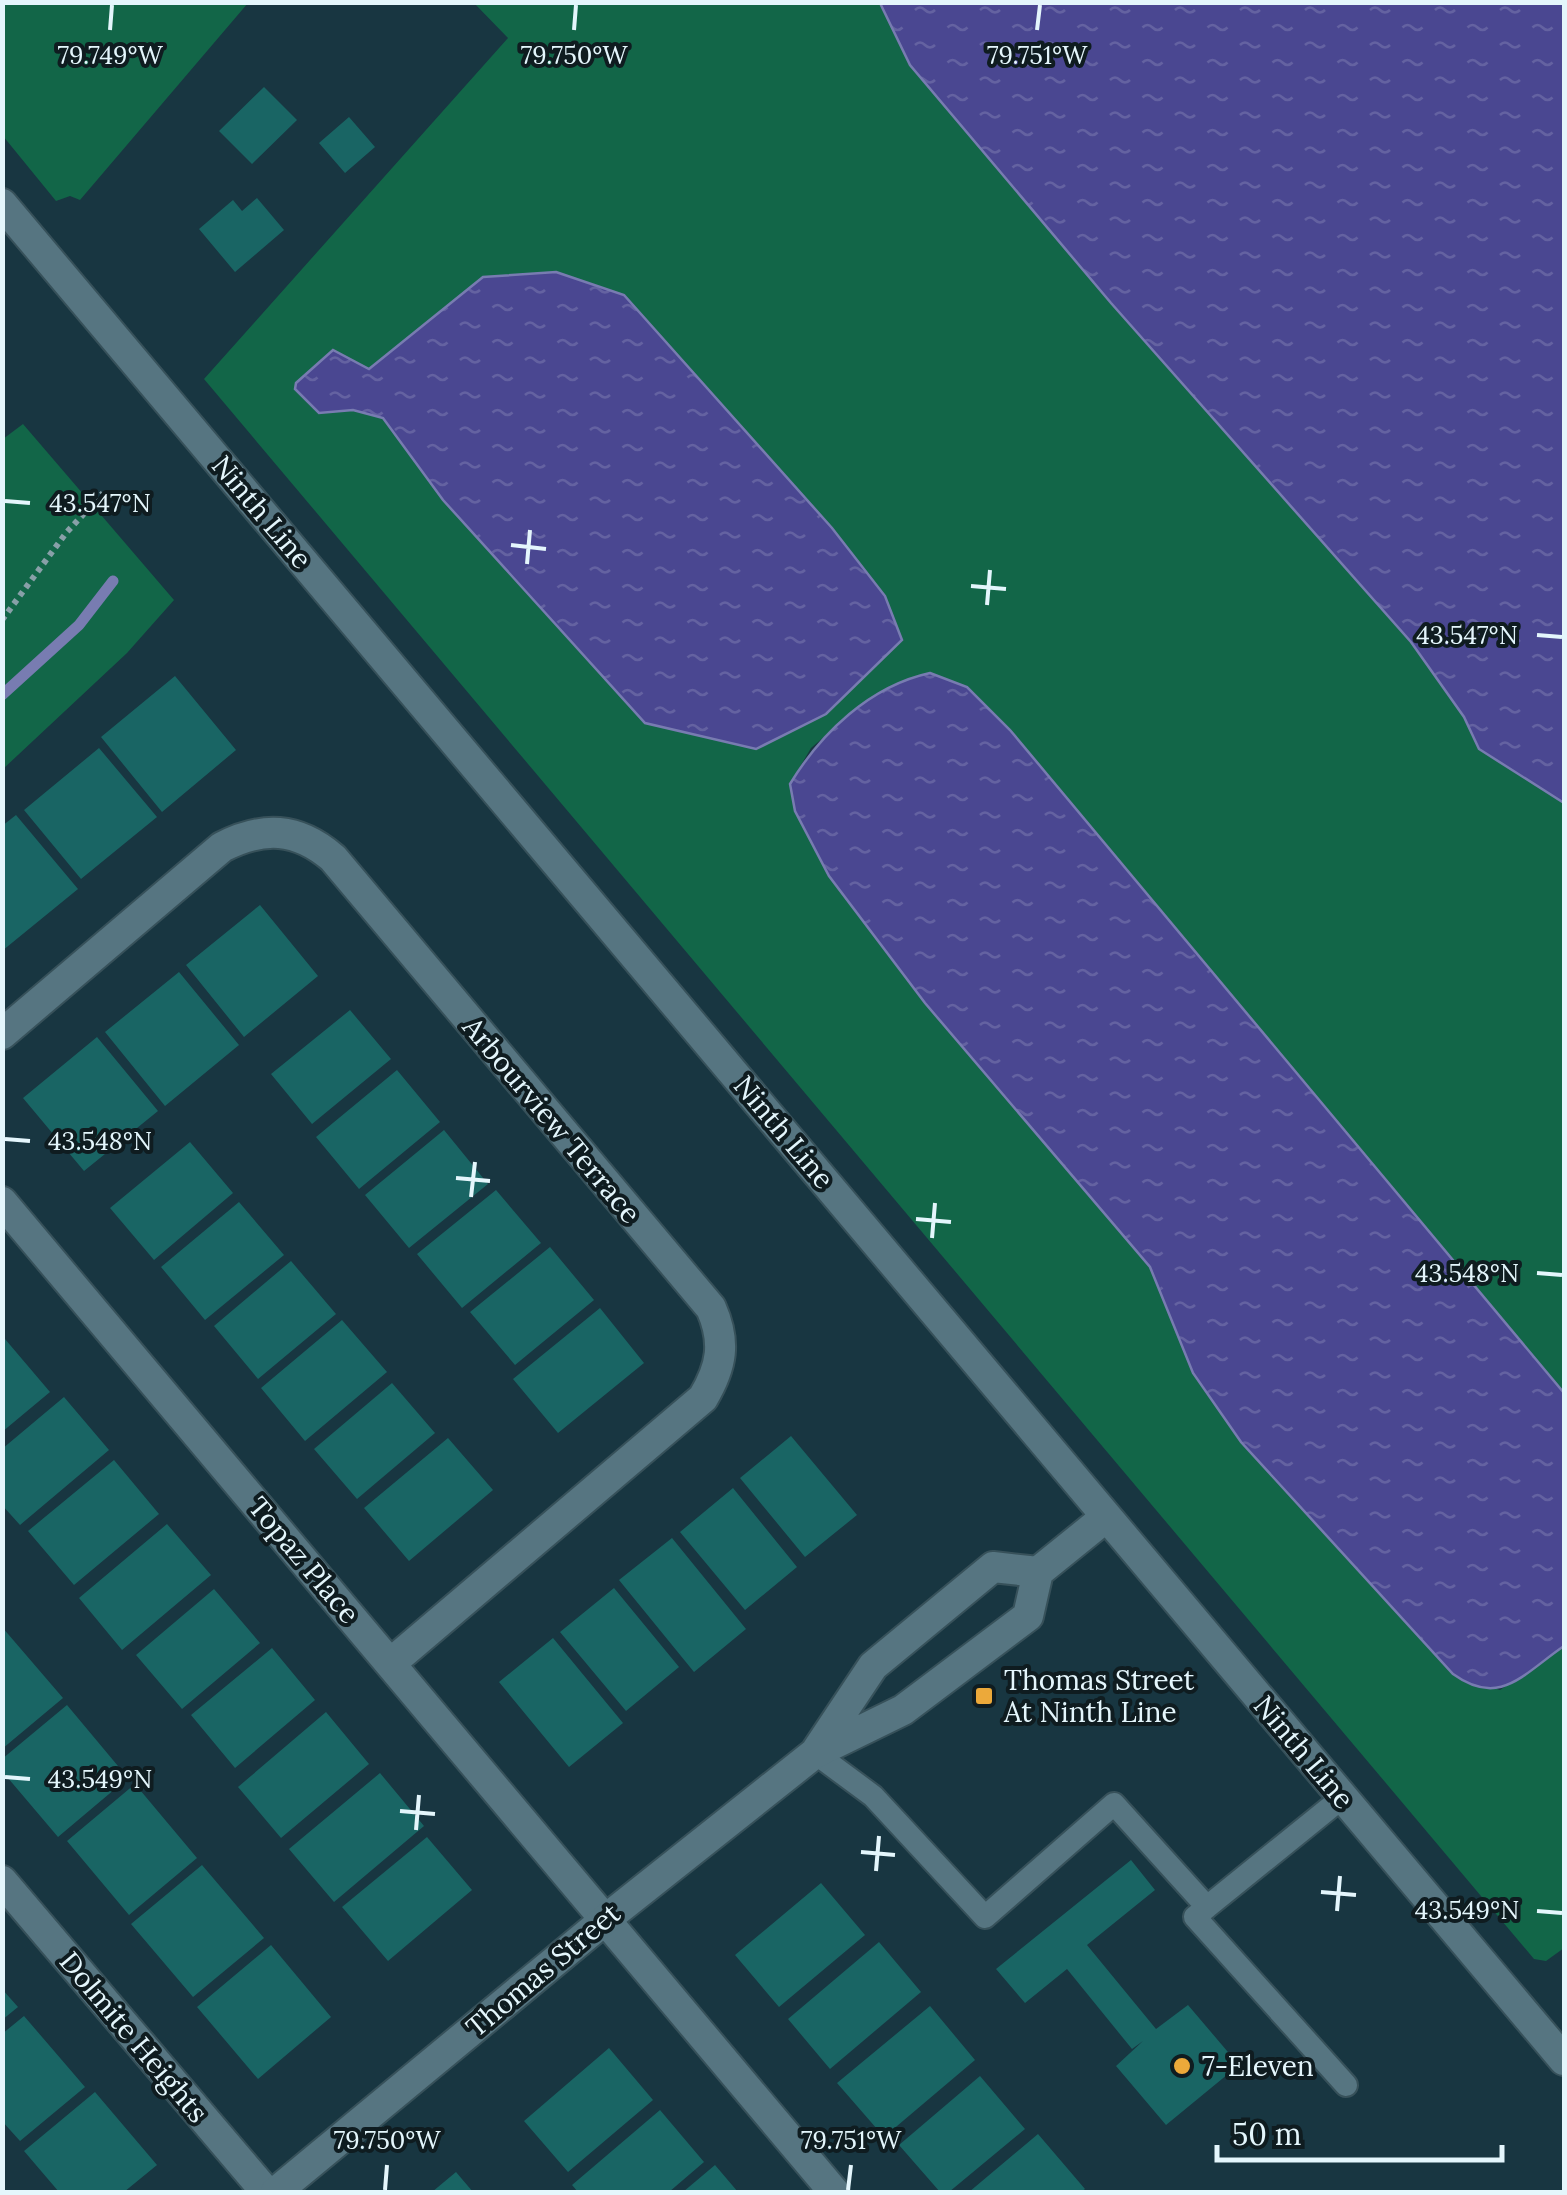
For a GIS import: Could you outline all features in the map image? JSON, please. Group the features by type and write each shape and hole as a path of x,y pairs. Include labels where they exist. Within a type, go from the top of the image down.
{"street":[{"name":"Ninth Line","path":"2,204 1564,2060"},
{"name":"Arbourview Terrace","path":"2,1034 222,847 246,835 273,831 294,834 314,842 333,858 711,1308 721,1332 722,1355 704,1398 391,1662"},
{"name":"Topaz Place","path":"2,1202 834,2192"},
{"path":"1038,1572 1106,1517"},
{"name":"Thomas Street","path":"276,2192 606,1918 815,1753 903,1710 1028,1616 1038,1572 993,1567 873,1666 815,1753"},
{"name":"Dolmite Heights","path":"2,1880 266,2192"}],"lane":[{"path":"815,1753 873,1796 985,1917 1114,1804 1207,1907"},
{"path":"1342,1798 1195,1917 1346,2085"}],"path":[{"path":"2,620 66,533 102,493"}],"green space":[{"path":"2,3 248,3 80,200 70,196 56,201 3,136"},
{"path":"474,3 880,3 910,65 1111,303 1411,642 1464,717 1479,749 1564,803 1564,1393 1010,730 851,714 811,748 790,784 795,811 829,876 925,1003 1150,1267 1193,1373 1241,1442 1453,1674 1500,1690 1564,1646 1564,1948 1546,1961 1534,1959 204,379 508,38","holes":["483,277 645,723 443,500 383,418 353,410 319,413 295,390 369,369"]},
{"path":"23,424 174,600 127,653 3,769 3,439"}],"water":[{"path":"880,3 1564,3 1564,803 1479,749 1464,717 1411,642 1111,303 910,65"},
{"path":"556,272 624,295 832,528 885,596 902,640 826,714 756,749 645,723 443,500 383,418 353,410 319,413 295,389 296,383 333,350 369,369 483,277"},
{"path":"930,673 967,687 1010,730 1564,1393 1564,1646 1511,1683 1484,1688 1453,1674 1241,1442 1193,1373 1150,1267 925,1003 829,876 795,811 790,784 817,747 849,714 887,689"}],"building":[{"path":"264,87 297,120 252,164 219,131"},
{"path":"349,117 375,147 345,173 319,143"},
{"path":"257,198 284,230 235,272 199,229 233,200 242,211"},
{"path":"175,676 236,750 162,812 101,737"},
{"path":"99,748 157,817 81,879 24,810"},
{"path":"16,815 78,889 2,951 2,826"},
{"path":"260,905 318,976 244,1037 186,965"},
{"path":"179,972 239,1045 165,1106 105,1032"},
{"path":"350,1010 391,1059 312,1124 271,1074"},
{"path":"97,1037 158,1111 84,1171 23,1098"},
{"path":"397,1070 440,1122 359,1189 316,1137"},
{"path":"444,1130 488,1184 409,1248 365,1195"},
{"path":"190,1142 233,1193 154,1260 110,1208"},
{"path":"496,1190 541,1243 462,1308 417,1254"},
{"path":"239,1202 284,1255 205,1320 161,1267"},
{"path":"550,1247 594,1300 515,1365 470,1312"},
{"path":"291,1261 336,1314 258,1379 214,1326"},
{"path":"600,1308 644,1363 558,1433 513,1379"},
{"path":"342,1320 387,1372 305,1441 261,1388"},
{"path":"2,1340 50,1392 2,1432"},
{"path":"392,1383 435,1433 357,1499 314,1449"},
{"path":"64,1397 109,1450 20,1525 2,1505 2,1449"},
{"path":"791,1436 857,1515 805,1557 740,1478"},
{"path":"448,1438 493,1490 409,1561 364,1508"},
{"path":"114,1460 159,1514 74,1585 28,1531"},
{"path":"733,1488 797,1567 745,1610 680,1532"},
{"path":"167,1524 211,1575 122,1650 79,1598"},
{"path":"672,1538 746,1629 694,1672 619,1580"},
{"path":"614,1588 679,1667 626,1711 560,1632"},
{"path":"214,1589 260,1643 182,1709 136,1655"},
{"path":"2,1627 63,1698 2,1749"},
{"path":"553,1638 623,1723 569,1767 499,1682"},
{"path":"272,1648 315,1700 235,1768 191,1715"},
{"path":"67,1705 128,1778 58,1837 2,1771 2,1759"},
{"path":"326,1712 369,1764 281,1838 238,1787"},
{"path":"380,1773 424,1826 334,1902 289,1849"},
{"path":"135,1784 197,1858 129,1915 67,1841"},
{"path":"427,1837 472,1890 388,1961 342,1907"},
{"path":"1131,1860 1155,1890 1087,1945 1156,2029 1188,2005 1239,2065 1166,2125 1116,2066 1143,2041 1132,2049 1067,1969 1025,2003 996,1969"},
{"path":"202,1865 264,1938 193,1997 131,1924"},
{"path":"821,1883 865,1935 779,2007 735,1955"},
{"path":"879,1942 921,1992 830,2069 788,2019"},
{"path":"271,1945 331,2017 258,2079 197,2007"},
{"path":"2,1989 18,2007 2,2020"},
{"path":"930,2006 975,2060 884,2137 837,2083"},
{"path":"24,2016 85,2087 20,2141 2,2121 2,2034"},
{"path":"609,2048 653,2100 568,2172 524,2121"},
{"path":"980,2076 1025,2129 949,2192 940,2192 899,2145"},
{"path":"95,2092 157,2165 124,2192 59,2192 24,2151"},
{"path":"660,2110 704,2162 669,2192 578,2192 572,2185"},
{"path":"1038,2134 1085,2189 969,2192"},
{"path":"715,2165 738,2192 683,2192"},
{"path":"456,2172 473,2192 432,2192"}],"waterway":[{"path":"2,695 79,625 113,581"}],"place":[{"name":"Thomas Street At Ninth Line","path":"984,1696"},
{"name":"7-Eleven","path":"1182,2066"}]}
